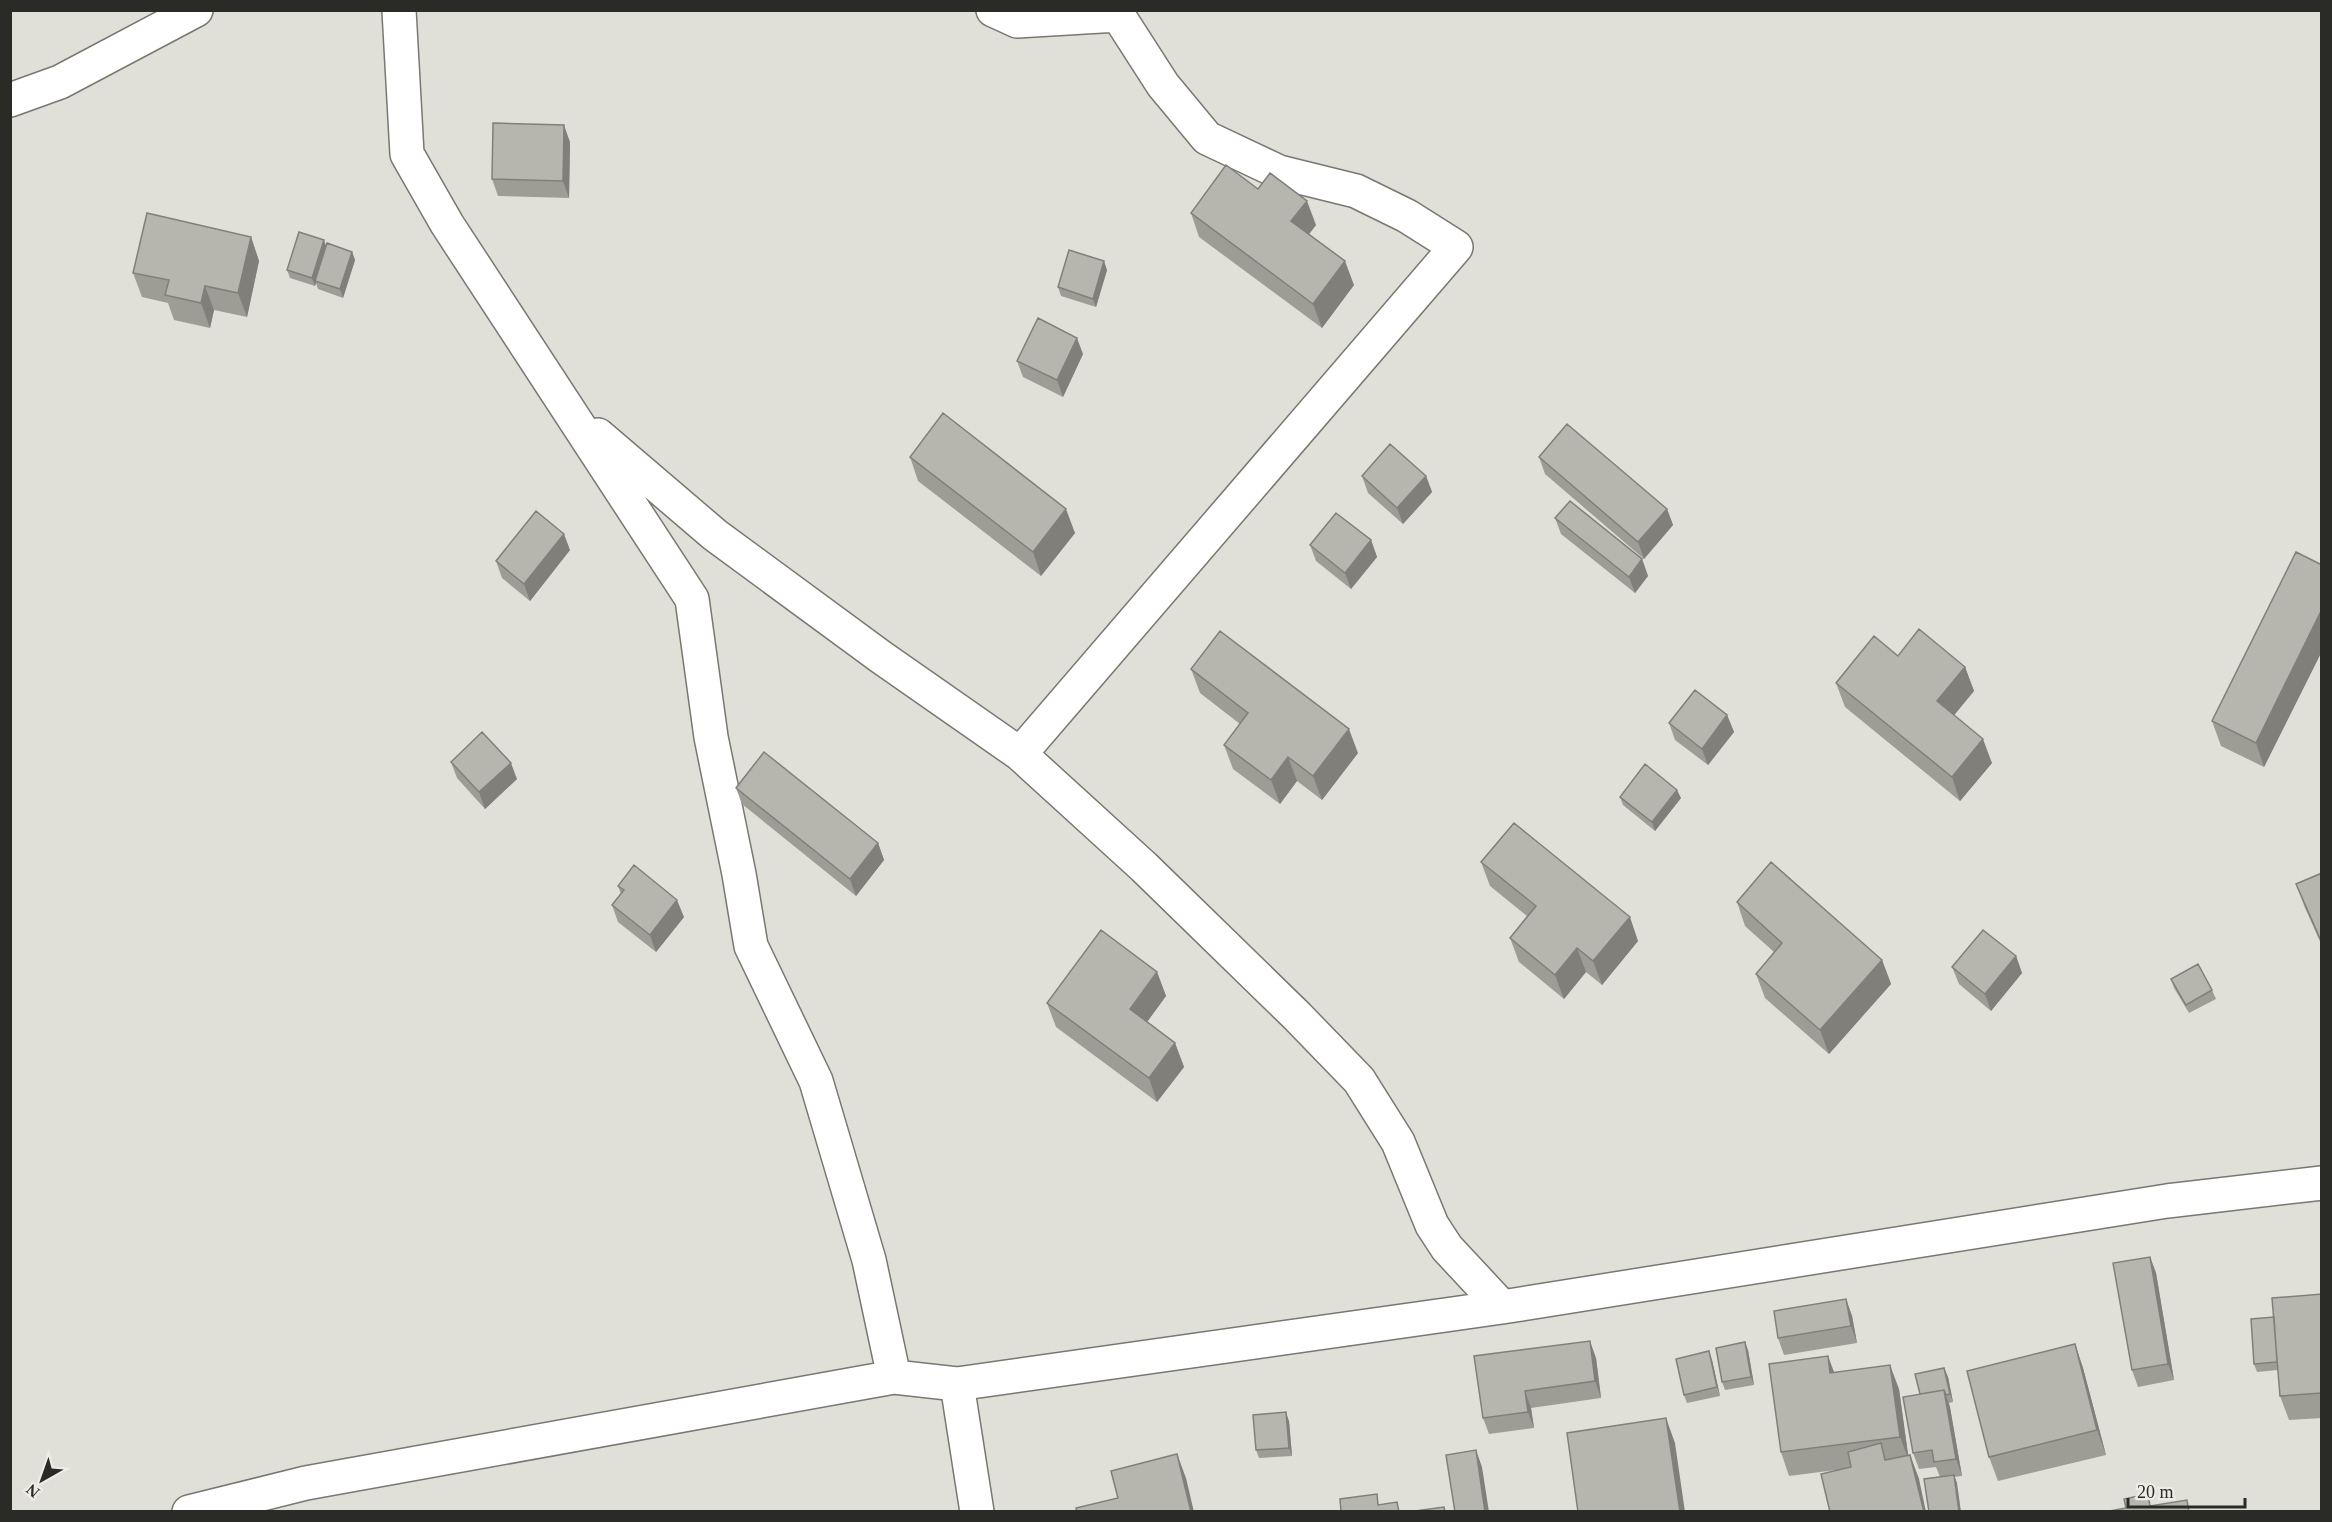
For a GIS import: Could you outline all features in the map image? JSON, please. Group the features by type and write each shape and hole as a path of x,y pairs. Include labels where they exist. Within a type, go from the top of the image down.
{"street":[{"path":"10,100 60,82 196,10"},
{"path":"399,10 407,154 447,224 692,599 711,737 751,946 816,1081 868,1260 894,1377"},
{"path":"993,10 1017,21 1118,15 1163,85 1207,138 1279,172 1356,191 1407,216 1456,247 1020,754"},
{"path":"572,413 715,535 881,657 1020,754 1144,867 1298,1016 1359,1080 1398,1142 1432,1225 1447,1248 1502,1307"},
{"path":"189,1512 306,1483 894,1377 957,1384 1502,1307 2167,1201 2322,1183"},
{"path":"957,1384 976,1512"}],"building":[{"path":"493,123 564,125 563,181 492,179"},
{"path":"1226,165 1258,189 1270,173 1307,201 1291,221 1345,261 1313,304 1191,213"},
{"path":"147,213 251,237 238,293 205,286 201,303 165,295 169,280 133,273"},
{"path":"299,232 324,240 312,278 287,270"},
{"path":"327,243 352,252 340,289 315,281"},
{"path":"1069,250 1104,261 1093,299 1058,287"},
{"path":"1038,318 1077,338 1057,380 1017,361"},
{"path":"943,413 1066,509 1033,552 910,457"},
{"path":"1567,424 1667,509 1638,542 1539,457"},
{"path":"1390,444 1426,476 1397,508 1362,476"},
{"path":"1570,501 1642,559 1629,577 1555,518"},
{"path":"536,511 564,534 524,584 496,561"},
{"path":"1336,513 1371,540 1345,573 1310,545"},
{"path":"2296,552 2322,565 2322,609 2256,743 2212,721"},
{"path":"1919,629 1965,667 1937,701 1983,739 1952,777 1836,683 1874,636 1898,656"},
{"path":"1220,631 1349,729 1313,776 1288,757 1271,780 1224,745 1248,713 1191,669"},
{"path":"1695,690 1727,715 1702,749 1669,723"},
{"path":"482,732 511,763 479,792 451,762"},
{"path":"764,752 878,843 850,879 736,788"},
{"path":"1645,764 1677,790 1652,822 1620,797"},
{"path":"1514,823 1630,917 1593,961 1577,948 1555,975 1510,938 1536,906 1481,862"},
{"path":"1771,862 1882,960 1820,1030 1756,974 1782,943 1737,902"},
{"path":"634,865 677,900 650,935 612,905 624,890 618,886"},
{"path":"2322,873 2322,943 2296,884"},
{"path":"1101,930 1157,972 1130,1009 1175,1043 1149,1078 1047,1003"},
{"path":"1983,930 2016,956 1985,994 1952,967"},
{"path":"2198,964 2212,990 2186,1005 2171,979"},
{"path":"2150,1257 2168,1364 2132,1370 2113,1263"},
{"path":"2322,1294 2322,1393 2280,1396 2272,1298"},
{"path":"1846,1299 1851,1326 1778,1338 1774,1311"},
{"path":"2274,1317 2277,1362 2254,1364 2251,1319"},
{"path":"1590,1341 1595,1381 1525,1391 1528,1412 1483,1418 1474,1356"},
{"path":"1745,1342 1751,1377 1722,1382 1716,1348"},
{"path":"2075,1344 2097,1430 1989,1457 1967,1371"},
{"path":"1709,1351 1717,1387 1684,1395 1676,1359"},
{"path":"1828,1356 1830,1373 1890,1365 1900,1437 1781,1452 1769,1364"},
{"path":"1944,1368 1950,1394 1946,1395 1944,1390 1920,1394 1915,1374"},
{"path":"1944,1390 1956,1459 1934,1462 1932,1450 1913,1453 1903,1397"},
{"path":"1286,1412 1289,1448 1256,1450 1253,1415"},
{"path":"1666,1418 1680,1512 1578,1512 1567,1433"},
{"path":"1881,1443 1885,1460 1910,1455 1924,1512 1830,1512 1821,1474 1851,1467 1848,1452"},
{"path":"1476,1450 1485,1512 1455,1512 1446,1455"},
{"path":"1177,1454 1191,1512 1077,1512 1076,1508 1118,1498 1111,1471"},
{"path":"1954,1475 1959,1512 1929,1512 1924,1479"},
{"path":"1377,1494 1378,1505 1397,1502 1399,1512 1341,1512 1340,1499"},
{"path":"2148,1494 2150,1506 2187,1500 2189,1512 2104,1512 2126,1508 2124,1499"},
{"path":"1444,1507 1445,1512 1407,1512"}]}
